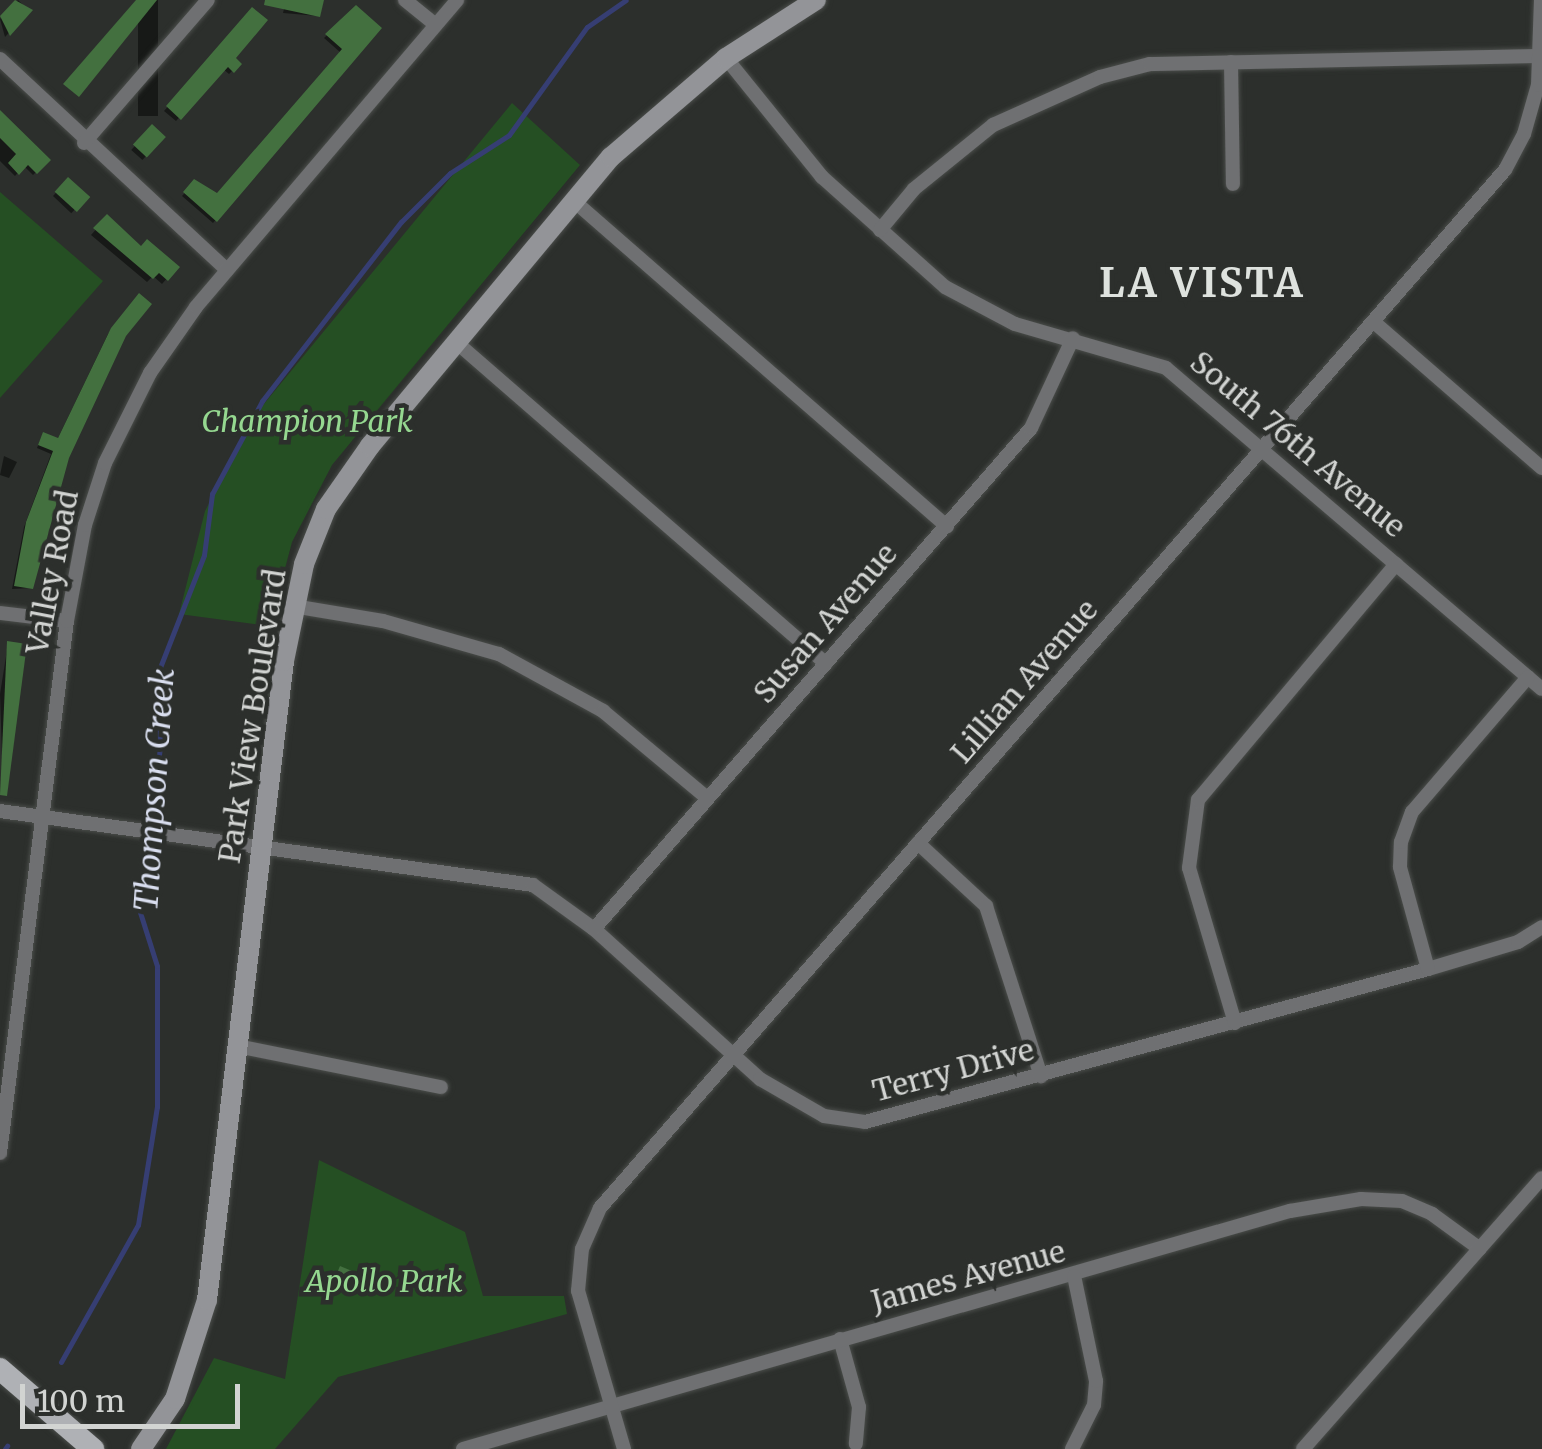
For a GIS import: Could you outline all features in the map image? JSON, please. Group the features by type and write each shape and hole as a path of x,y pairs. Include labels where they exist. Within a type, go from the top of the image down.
{"main road":[{"path":"0,1369 94,1449"}],"street":[{"path":"84,144 208,0"},
{"path":"405,0 434,24"},
{"name":"Valley Road","path":"1,1148 67,621 85,525 116,437 162,353 227,270 457,0"},
{"name":"Park View Boulevard","path":"141,1449 175,1399 207,1300 293,606 326,508 456,342 611,158 726,58 816,0"},
{"name":"Lillian Avenue","path":"624,1449 578,1291 590,1228 612,1194 1505,170 1524,134 1542,56 1541,0"},
{"path":"880,230 951,156 1055,93 1150,64 1542,56"},
{"name":"South 76th Avenue","path":"726,58 822,178 976,308 1166,368 1542,690"},
{"path":"0,59 84,144 227,270"},
{"path":"1230,62 1234,184"},
{"path":"574,201 947,526"},
{"path":"1375,322 1542,468"},
{"name":"Susan Avenue","path":"594,929 1032,428 1072,338"},
{"path":"456,342 826,664"},
{"path":"1235,1023 1189,868 1198,800 1396,564"},
{"path":"293,606 382,621 499,654 603,711 707,798"},
{"path":"0,613 67,621"},
{"path":"1428,970 1400,867 1401,842 1412,812 1528,677"},
{"name":"Terry Drive","path":"0,811 533,886 594,929 734,1056 796,1104 865,1122 1428,970 1518,942 1542,928"},
{"path":"918,843 986,906 1041,1076"},
{"path":"237,1046 441,1087"},
{"path":"1303,1449 1542,1178"},
{"name":"James Avenue","path":"463,1449 608,1403 1074,1276 1290,1212 1361,1198 1402,1202 1432,1214 1480,1249"},
{"path":"1072,1449 1094,1406 1096,1381 1074,1276"},
{"path":"840,1339 859,1407 856,1444"}],"green space":[{"name":"Champion Park","path":"512,103 580,165 332,465 292,542 270,626 179,614 205,511 254,416"},
{"path":"0,192 103,281 0,398"},
{"name":"Apollo Park","path":"319,1160 465,1232 483,1296 564,1296 567,1314 338,1377 275,1449 166,1449 214,1358 285,1379"}],"building":[{"path":"15,0 33,10 10,36 0,16"},
{"path":"136,0 157,0 79,97 63,84"},
{"path":"265,0 324,0 320,17 264,5"},
{"path":"356,5 382,28 217,222 183,192 194,179 217,193 342,49 325,34"},
{"path":"252,7 268,20 236,58 242,64 234,73 228,67 181,120 166,106"},
{"path":"0,110 51,160 37,174 28,165 19,175 8,163 16,154 0,138"},
{"path":"152,124 166,137 147,157 133,144"},
{"path":"68,177 90,197 77,212 55,192"},
{"path":"107,214 141,246 147,239 180,267 168,281 159,273 153,279 93,228"},
{"path":"139,293 152,304 126,336 69,458 33,589 14,586 26,522 53,451 38,445 43,432 58,438 111,328"},
{"path":"7,641 27,644 7,796 0,795"},
{"path":"340,1266 354,1272 346,1290 332,1284"}],"waterway":[{"name":"Thompson Creek","path":"61,1362 138,1225 157,1107 157,966 140,912 160,747 159,670 204,555 212,494 262,401 401,222 450,173 509,135 587,27 626,0"}],"district":[{"name":"LA VISTA","path":"1202,283"}]}
